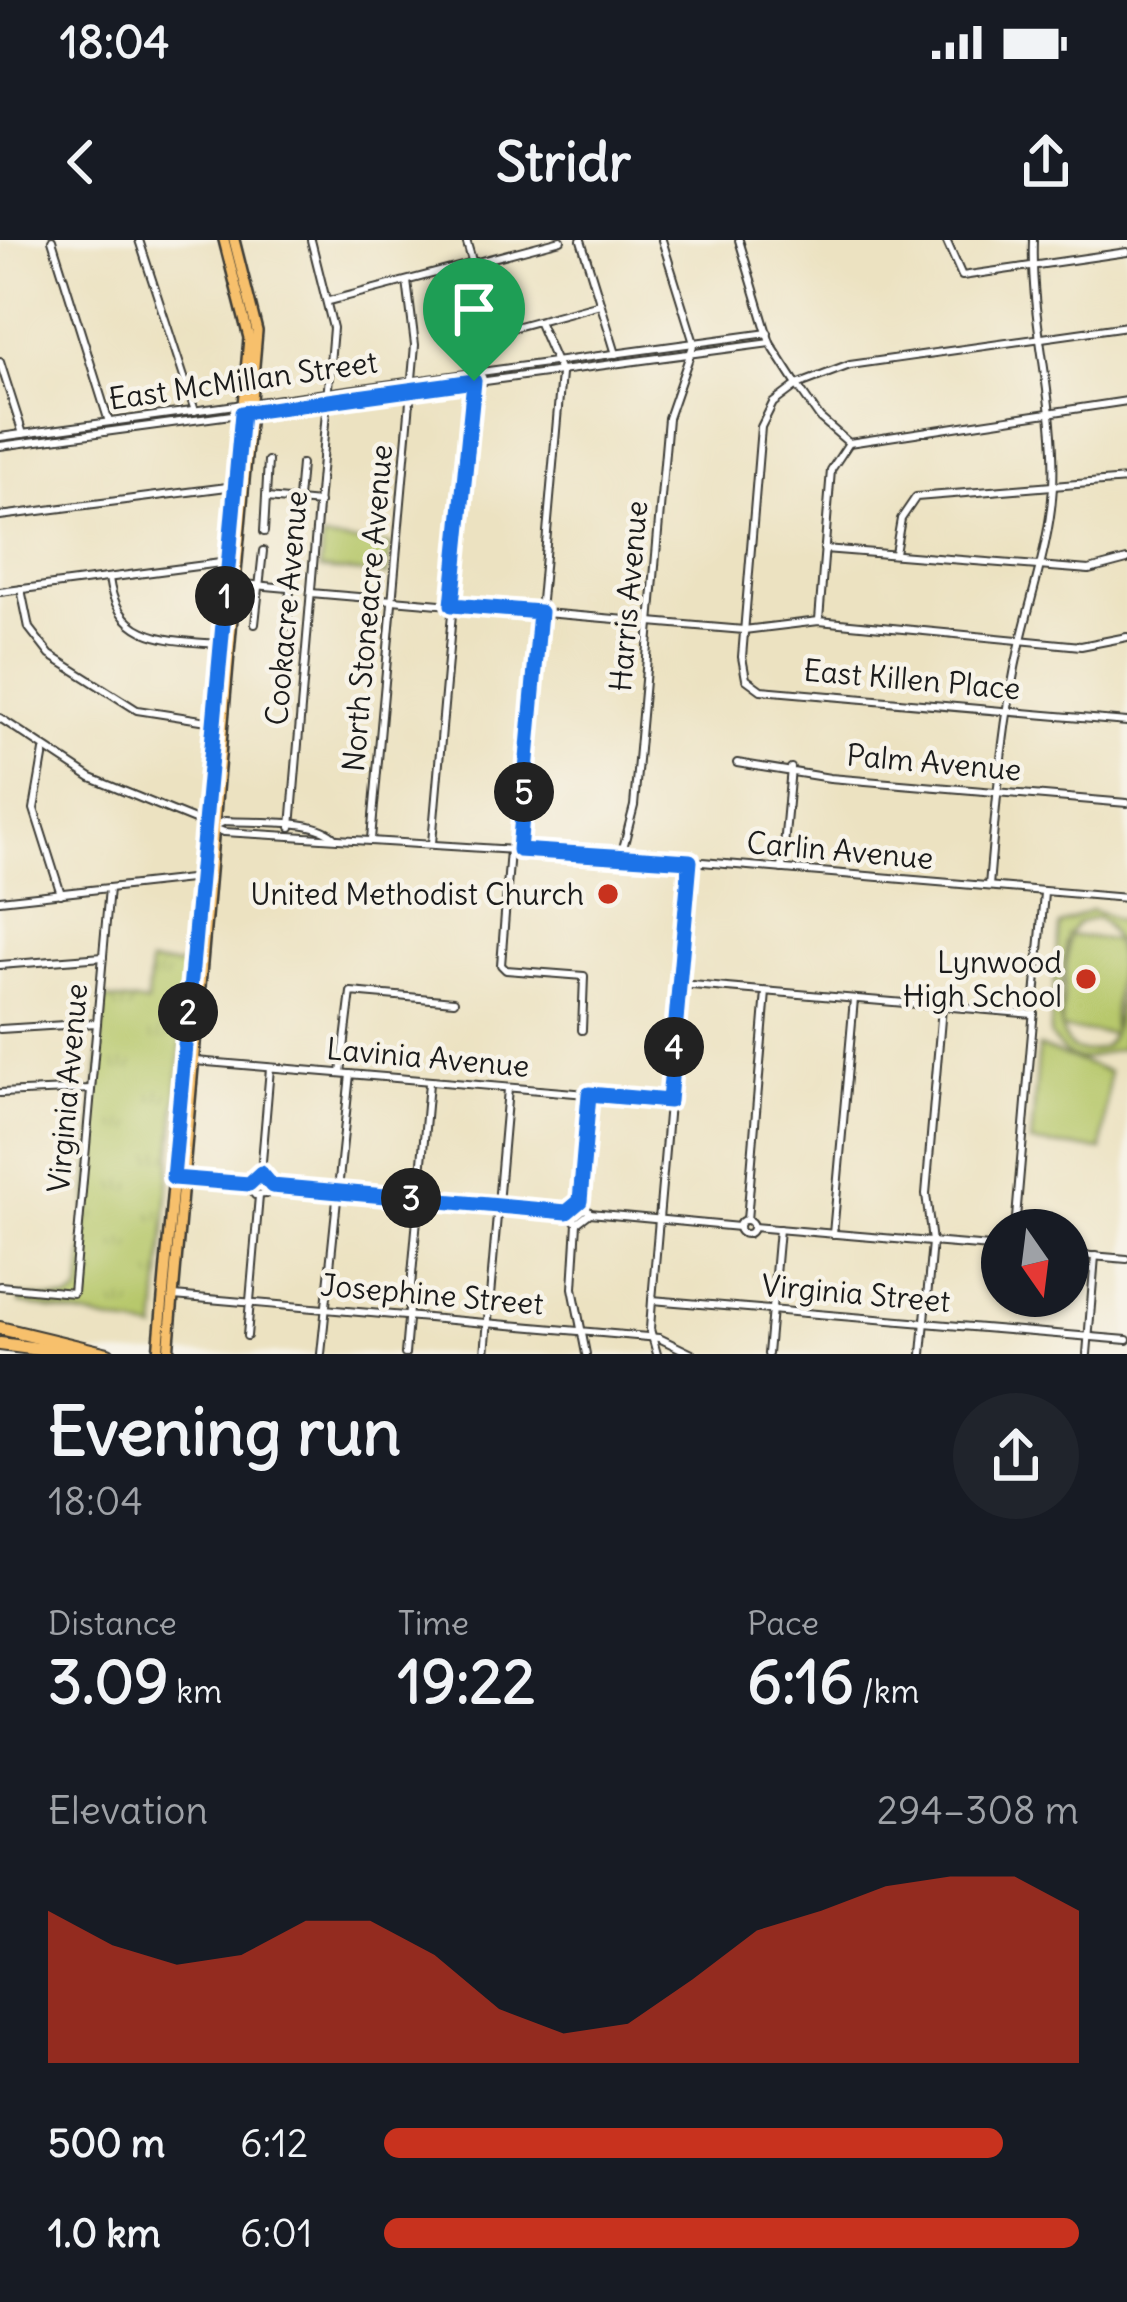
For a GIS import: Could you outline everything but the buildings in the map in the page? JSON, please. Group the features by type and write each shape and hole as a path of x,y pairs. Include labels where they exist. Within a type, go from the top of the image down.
{"highway":[{"path":"0,1328 108,1354"},
{"path":"0,1344 79,1354"}],"main road":[{"path":"224,240 248,325 247,408"},
{"path":"168,1354 178,1178 257,325 234,240"},
{"path":"189,1061 199,878 209,824"},
{"path":"158,1354 168,1296"}],"street":[{"path":"52,240 109,422"},
{"path":"139,240 195,411"},
{"name":"Cookacre Avenue","path":"291,826 329,397 329,301 310,240"},
{"path":"432,844 482,336 466,240"},
{"path":"329,301 561,240"},
{"path":"581,240 616,354"},
{"path":"662,240 693,348"},
{"path":"740,240 769,338 820,418 849,443"},
{"path":"946,240 958,274 1127,252"},
{"path":"989,886 1007,712 1042,567 1053,489 1053,410 1041,339 1034,240"},
{"name":"North Stoneacre Avenue","path":"371,839 411,386 414,321 407,280"},
{"path":"482,336 600,304"},
{"path":"754,335 761,310"},
{"path":"538,321 559,371 540,612 502,968 585,977 582,1030"},
{"path":"797,385 850,365 1127,326"},
{"name":"East McMillan Street","path":"411,386 553,362 693,348 754,335 769,338"},
{"name":"East McMillan Street","path":"0,441 559,371 769,338"},
{"name":"Harris Avenue","path":"621,856 634,806 670,407 693,348"},
{"path":"0,362 23,434"},
{"name":"East Killen Place","path":"797,385 773,404 761,427 743,672 761,690 1127,722"},
{"path":"819,621 831,470 849,443 1127,401"},
{"name":"East McMillan Street","path":"0,441 109,422 247,408"},
{"path":"264,532 268,461"},
{"path":"287,626 301,464"},
{"path":"896,553 901,519 916,496 1127,480"},
{"path":"0,516 240,486"},
{"path":"267,498 319,502"},
{"path":"824,549 1089,571 1127,560"},
{"path":"255,624 262,551"},
{"path":"0,592 233,563"},
{"path":"109,577 113,606 128,623 165,639 225,645"},
{"path":"231,583 288,588"},
{"path":"21,589 29,628 50,655 137,710 218,722"},
{"path":"311,593 744,630 819,621 1093,646 1127,637"},
{"name":"Carlin Avenue","path":"0,718 44,751 100,782 224,832 690,861 1127,898"},
{"path":"44,751 34,809 61,894"},
{"name":"Palm Avenue","path":"737,763 791,768 830,778 1127,803"},
{"path":"782,869 791,768"},
{"name":"Carlin Avenue","path":"209,824 291,826 326,830 333,836"},
{"path":"657,1354 651,1337 652,1300 690,861"},
{"path":"0,900 199,878"},
{"name":"Virginia Avenue","path":"0,1286 73,1293 110,888"},
{"path":"1017,1209 1044,891"},
{"path":"0,965 103,956"},
{"path":"680,984 1034,1014"},
{"path":"750,1224 766,992"},
{"path":"321,1354 339,1192 350,994 454,1001"},
{"path":"833,1234 854,999"},
{"path":"922,1354 932,1242 926,1194 942,1006"},
{"path":"0,1029 97,1023"},
{"name":"Lavinia Avenue","path":"189,1061 669,1101"},
{"path":"249,1184 261,1173 270,1067"},
{"path":"405,1354 429,1081"},
{"path":"485,1354 508,1088"},
{"path":"0,1093 91,1089"},
{"path":"589,1094 580,1201 590,1214"},
{"path":"261,1173 272,1186"},
{"path":"178,1178 249,1184 259,1196 247,1336"},
{"path":"259,1196 272,1186 567,1212 577,1223 572,1282 586,1354"},
{"path":"567,1212 580,1201"},
{"path":"577,1223 590,1214 981,1246"},
{"path":"768,1354 779,1229"},
{"path":"1089,1256 1127,1258"},
{"path":"1087,1354 1096,1256"},
{"name":"Josephine Street","path":"168,1296 651,1337 692,1354"},
{"name":"Virginia Street","path":"652,1300 1127,1340"}],"green space":[{"path":"322,539 390,545 387,575 320,569"},
{"path":"1091,910 1127,923 1122,1049 1076,1059 1050,1035 1059,925","holes":["1096,918 1114,940 1068,935 1078,923","1069,937 1061,1025 1066,943","1118,960 1120,998 1112,1034","1062,1029 1112,1034 1105,1046 1085,1052 1071,1047"]},
{"path":"150,963 188,966 156,1331 20,1303 20,1296 69,1300 80,1292 104,999 147,1003"},
{"path":"1039,1047 1109,1072 1102,1150 1031,1143"}],"place":[{"name":"United Methodist Church","path":"608,894"},
{"name":"Lynwood High School","path":"1086,979"}],"route":[{"path":"474,381 452,605 540,612 519,850 690,861 669,1101 589,1094 580,1201 569,1205 567,1212 272,1186 261,1173 249,1184 173,1178 242,413 474,381"}]}
